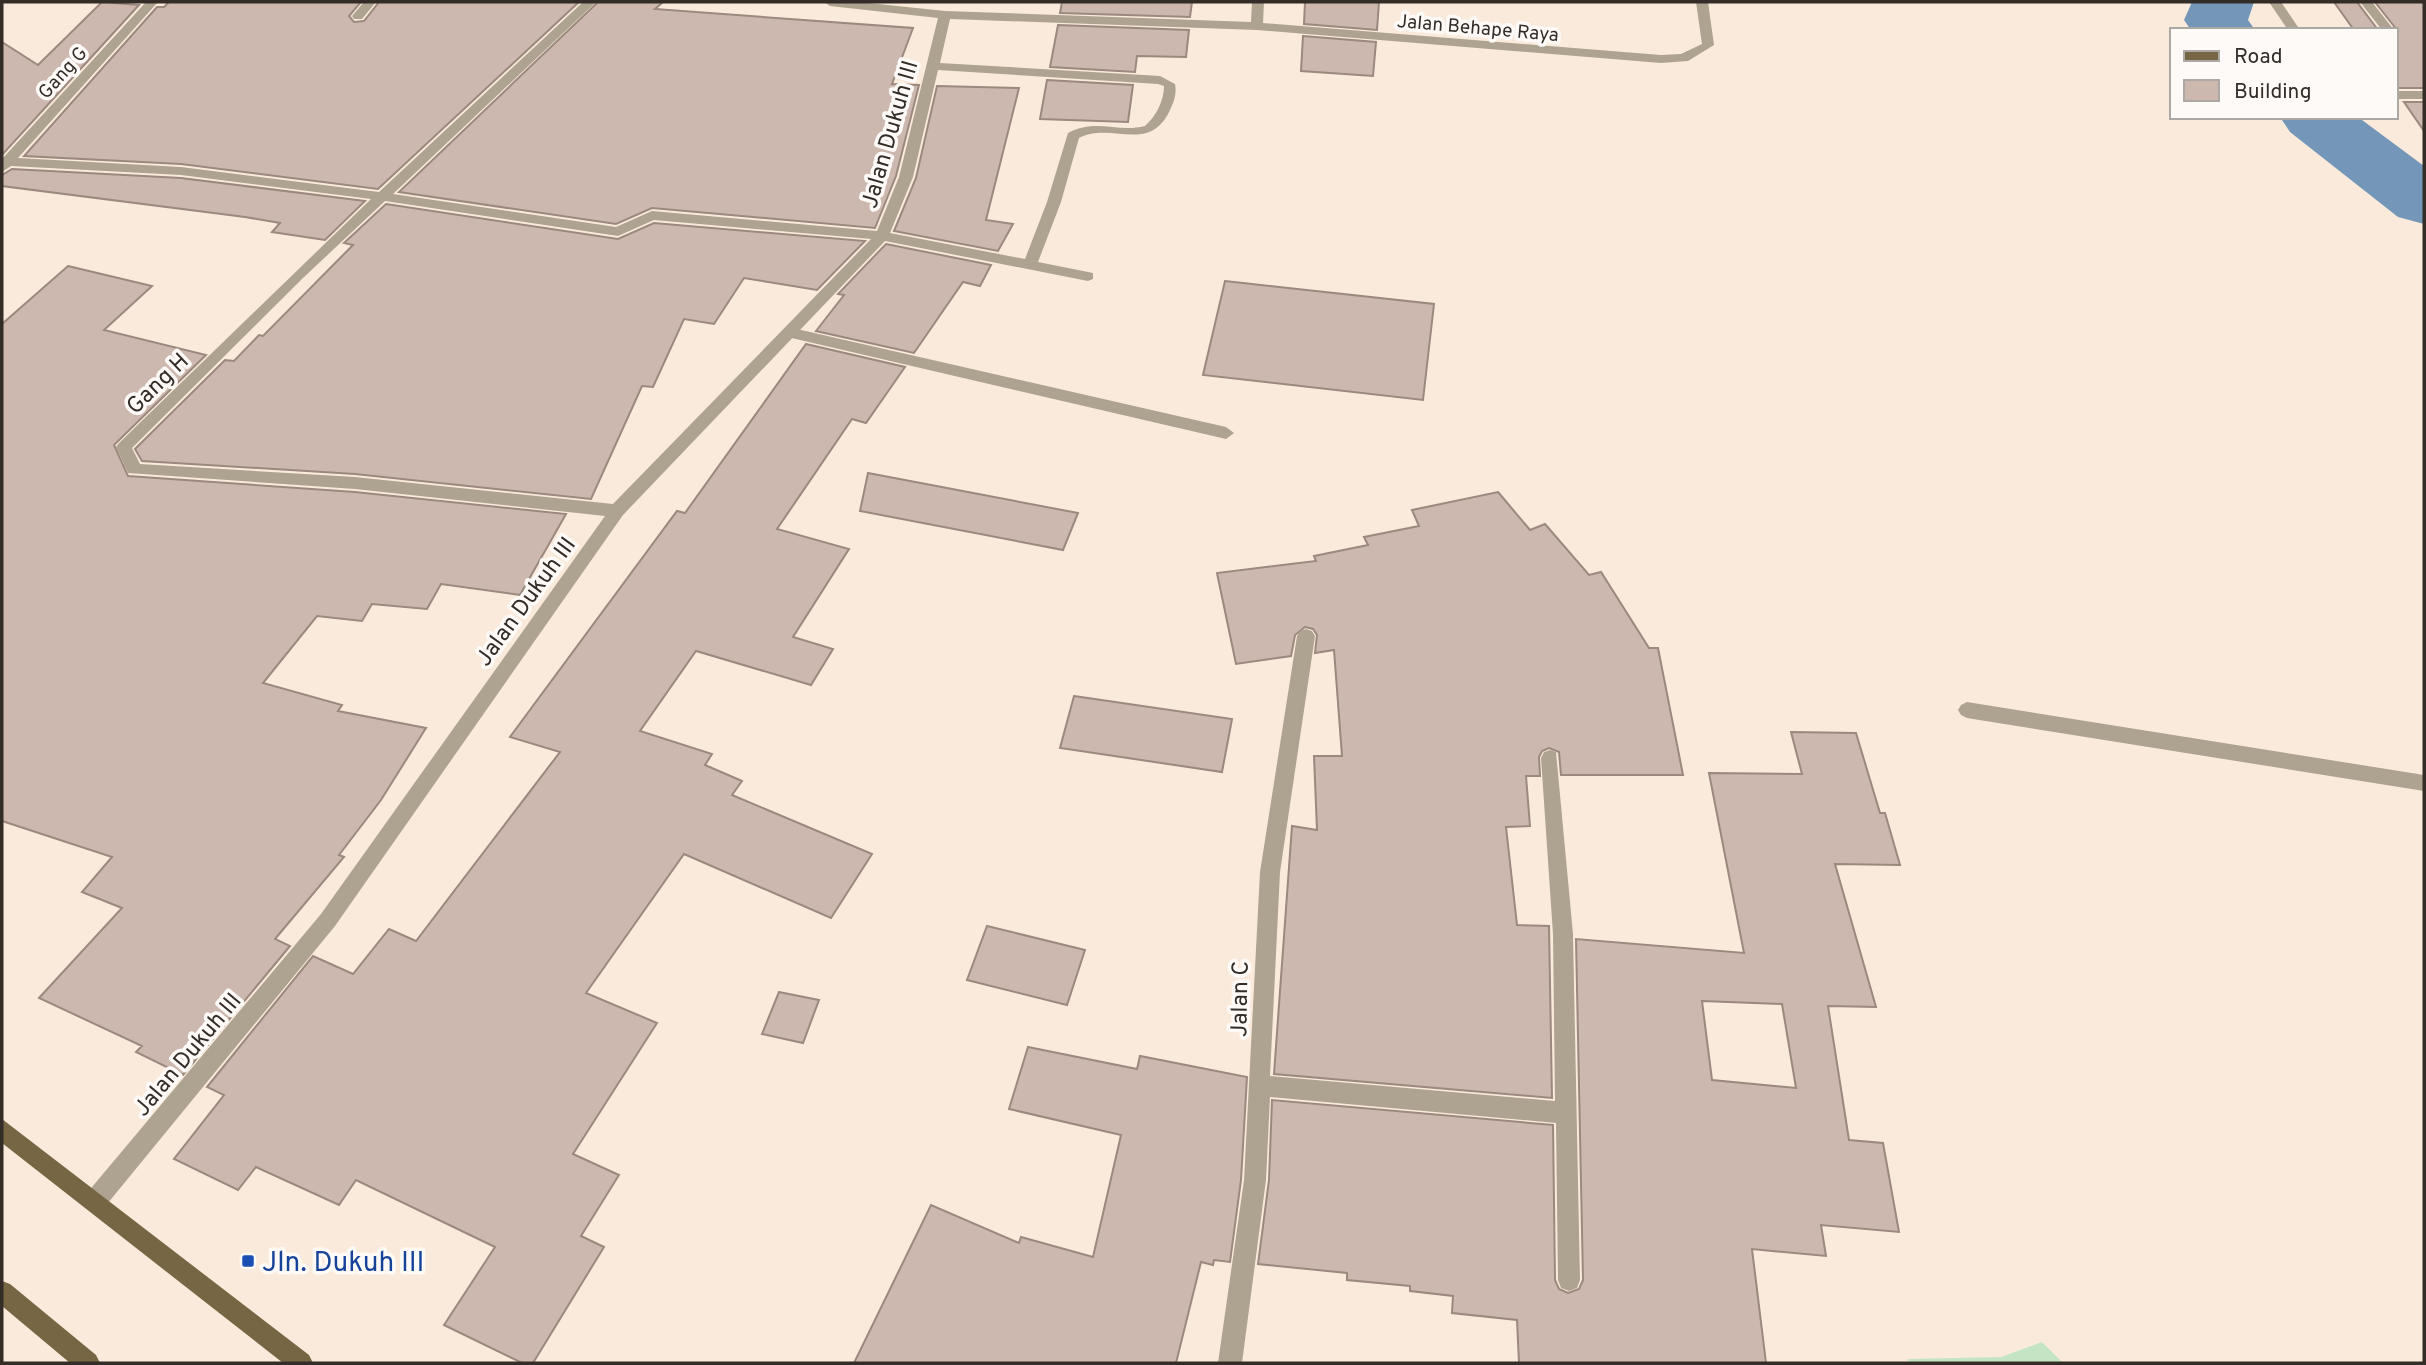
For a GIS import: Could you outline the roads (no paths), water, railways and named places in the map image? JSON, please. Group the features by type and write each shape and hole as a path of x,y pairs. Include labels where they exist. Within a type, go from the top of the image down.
{"main road":[{"path":"2,1130 301,1363"},
{"path":"2,1292 88,1363"}],"street":[{"name":"Gang G","path":"5,165 152,2"},
{"path":"358,16 370,2"},
{"name":"Gang H","path":"590,2 385,197 298,275 124,447 128,461 134,469 140,470 355,483 617,511"},
{"name":"Jalan Behape Raya","path":"830,2 945,16 1257,26 1684,58 1709,45 1702,2"},
{"path":"1257,26 1258,2"},
{"path":"2275,2 2293,28"},
{"path":"2366,2 2386,28"},
{"name":"Jalan Dukuh III","path":"95,1201 328,920 617,511 883,236 905,177 945,16"},
{"path":"933,66 1160,80 1169,84 1171,89 1162,119 1155,126 1135,131 1087,130 1073,136 1054,202 1030,263"},
{"path":"2398,95 2424,95"},
{"path":"5,165 181,171 385,197 618,232 652,215 883,236 1088,276"},
{"path":"788,332 1226,433"},
{"name":"Jalan C","path":"1230,1363 1255,1180 1262,1086 1263,968 1270,872 1306,636"},
{"path":"1967,710 2424,783"},
{"path":"1550,758 1563,934 1569,1280"},
{"path":"1262,1086 1566,1114"}],"waterway":[{"path":"2222,28 2216,20 2223,2"},
{"path":"2317,119 2424,201"}],"place":[{"name":"Jln. Dukuh III","path":"248,1261"}]}
